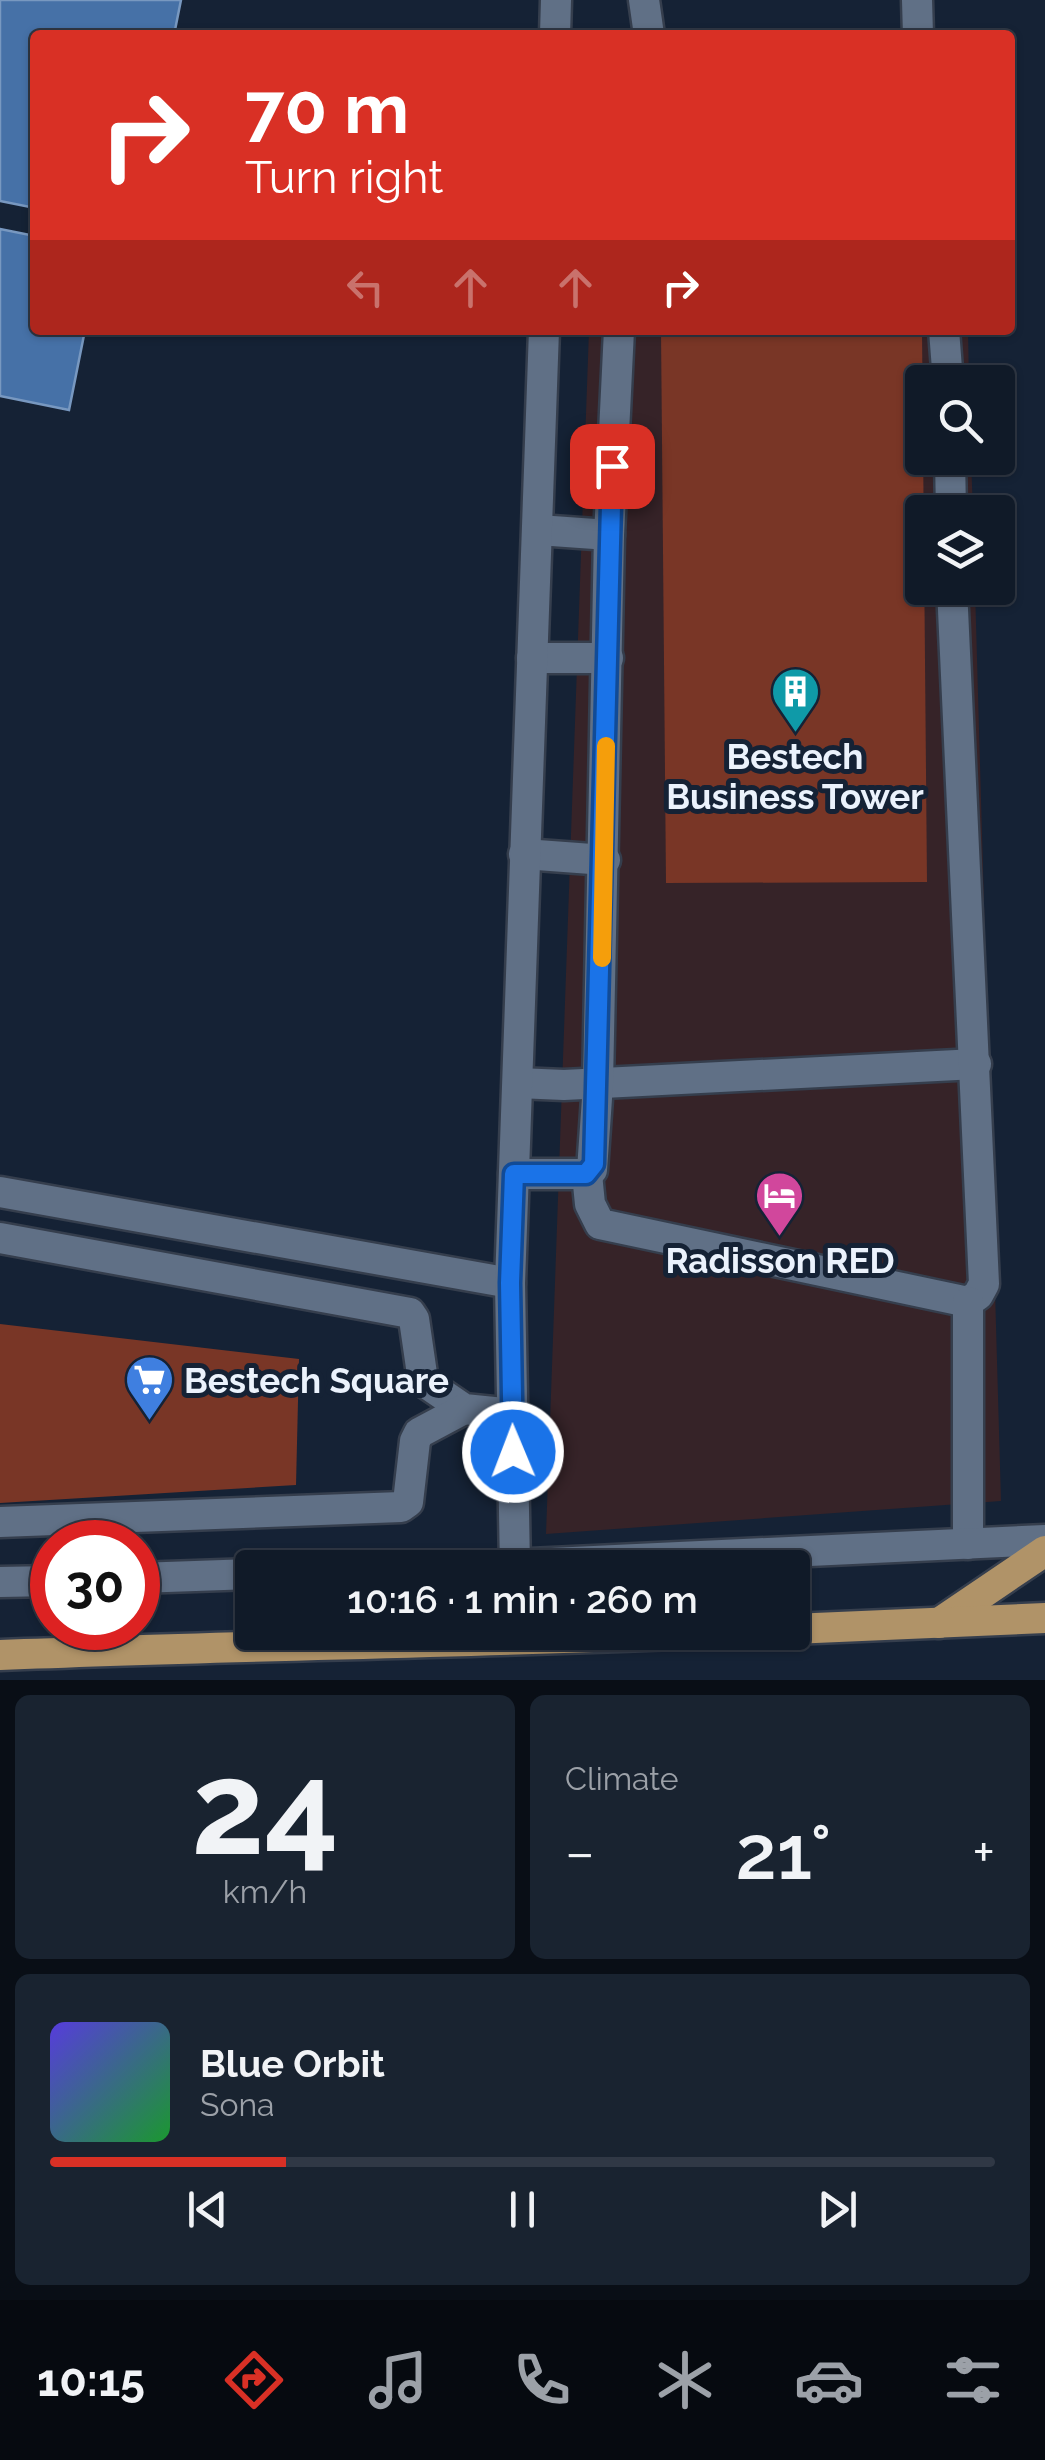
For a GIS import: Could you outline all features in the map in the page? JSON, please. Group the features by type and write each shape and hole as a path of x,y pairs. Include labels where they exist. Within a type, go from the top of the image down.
{"main road":[{"path":"939,1623 1045,1551"},
{"path":"810,1628 1045,1618"},
{"path":"0,1655 235,1646"}],"street":[{"path":"554,30 556,0"},
{"path":"644,0 648,30"},
{"path":"917,0 918,30"},
{"path":"515,1550 510,1283 544,335"},
{"path":"619,335 610,535 598,1084 594,1164 586,1174 590,1204 600,1224 968,1302 978,1295 984,1284 976,1064 953,605"},
{"path":"944,335 947,365"},
{"path":"538,530 610,535"},
{"path":"532,658 608,658"},
{"path":"524,854 604,860"},
{"path":"518,1083 598,1084 976,1064"},
{"path":"514,1174 586,1174"},
{"path":"0,1192 510,1283"},
{"path":"0,1238 410,1313 423,1381 464,1409 512,1414"},
{"path":"968,1302 968,1544"},
{"path":"0,1522 401,1507 408,1502 419,1433 464,1409"},
{"path":"810,1552 1045,1540"},
{"path":"160,1577 235,1575"},
{"path":"0,1582 30,1581"}],"shaded area":[{"path":"589,335 968,335 969,365 905,365 905,475 972,475 972,495 905,495 905,605 975,605 1001,1501 546,1534"}],"water":[{"path":"0,0 181,0 175,30 30,30 30,207 0,201"},
{"path":"0,229 30,235 30,335 84,335 69,410 0,396"}],"building":[{"name":"Bestech Business Tower","path":"661,335 922,335 922,365 905,365 905,475 923,475 923,495 905,495 905,605 924,605 927,882 666,883"},
{"name":"Bestech Square","path":"0,1324 299,1359 296,1485 0,1503"}],"slow traffic":[{"path":"602,958 606,746"}],"place":[{"name":"Bestech Business Tower","path":"795,734"},
{"name":"Radisson RED","path":"780,1238"},
{"name":"Bestech Square","path":"149,1422"}],"route":[{"path":"513,1452 510,1283 514,1174 586,1174 594,1164 612,466"}]}
